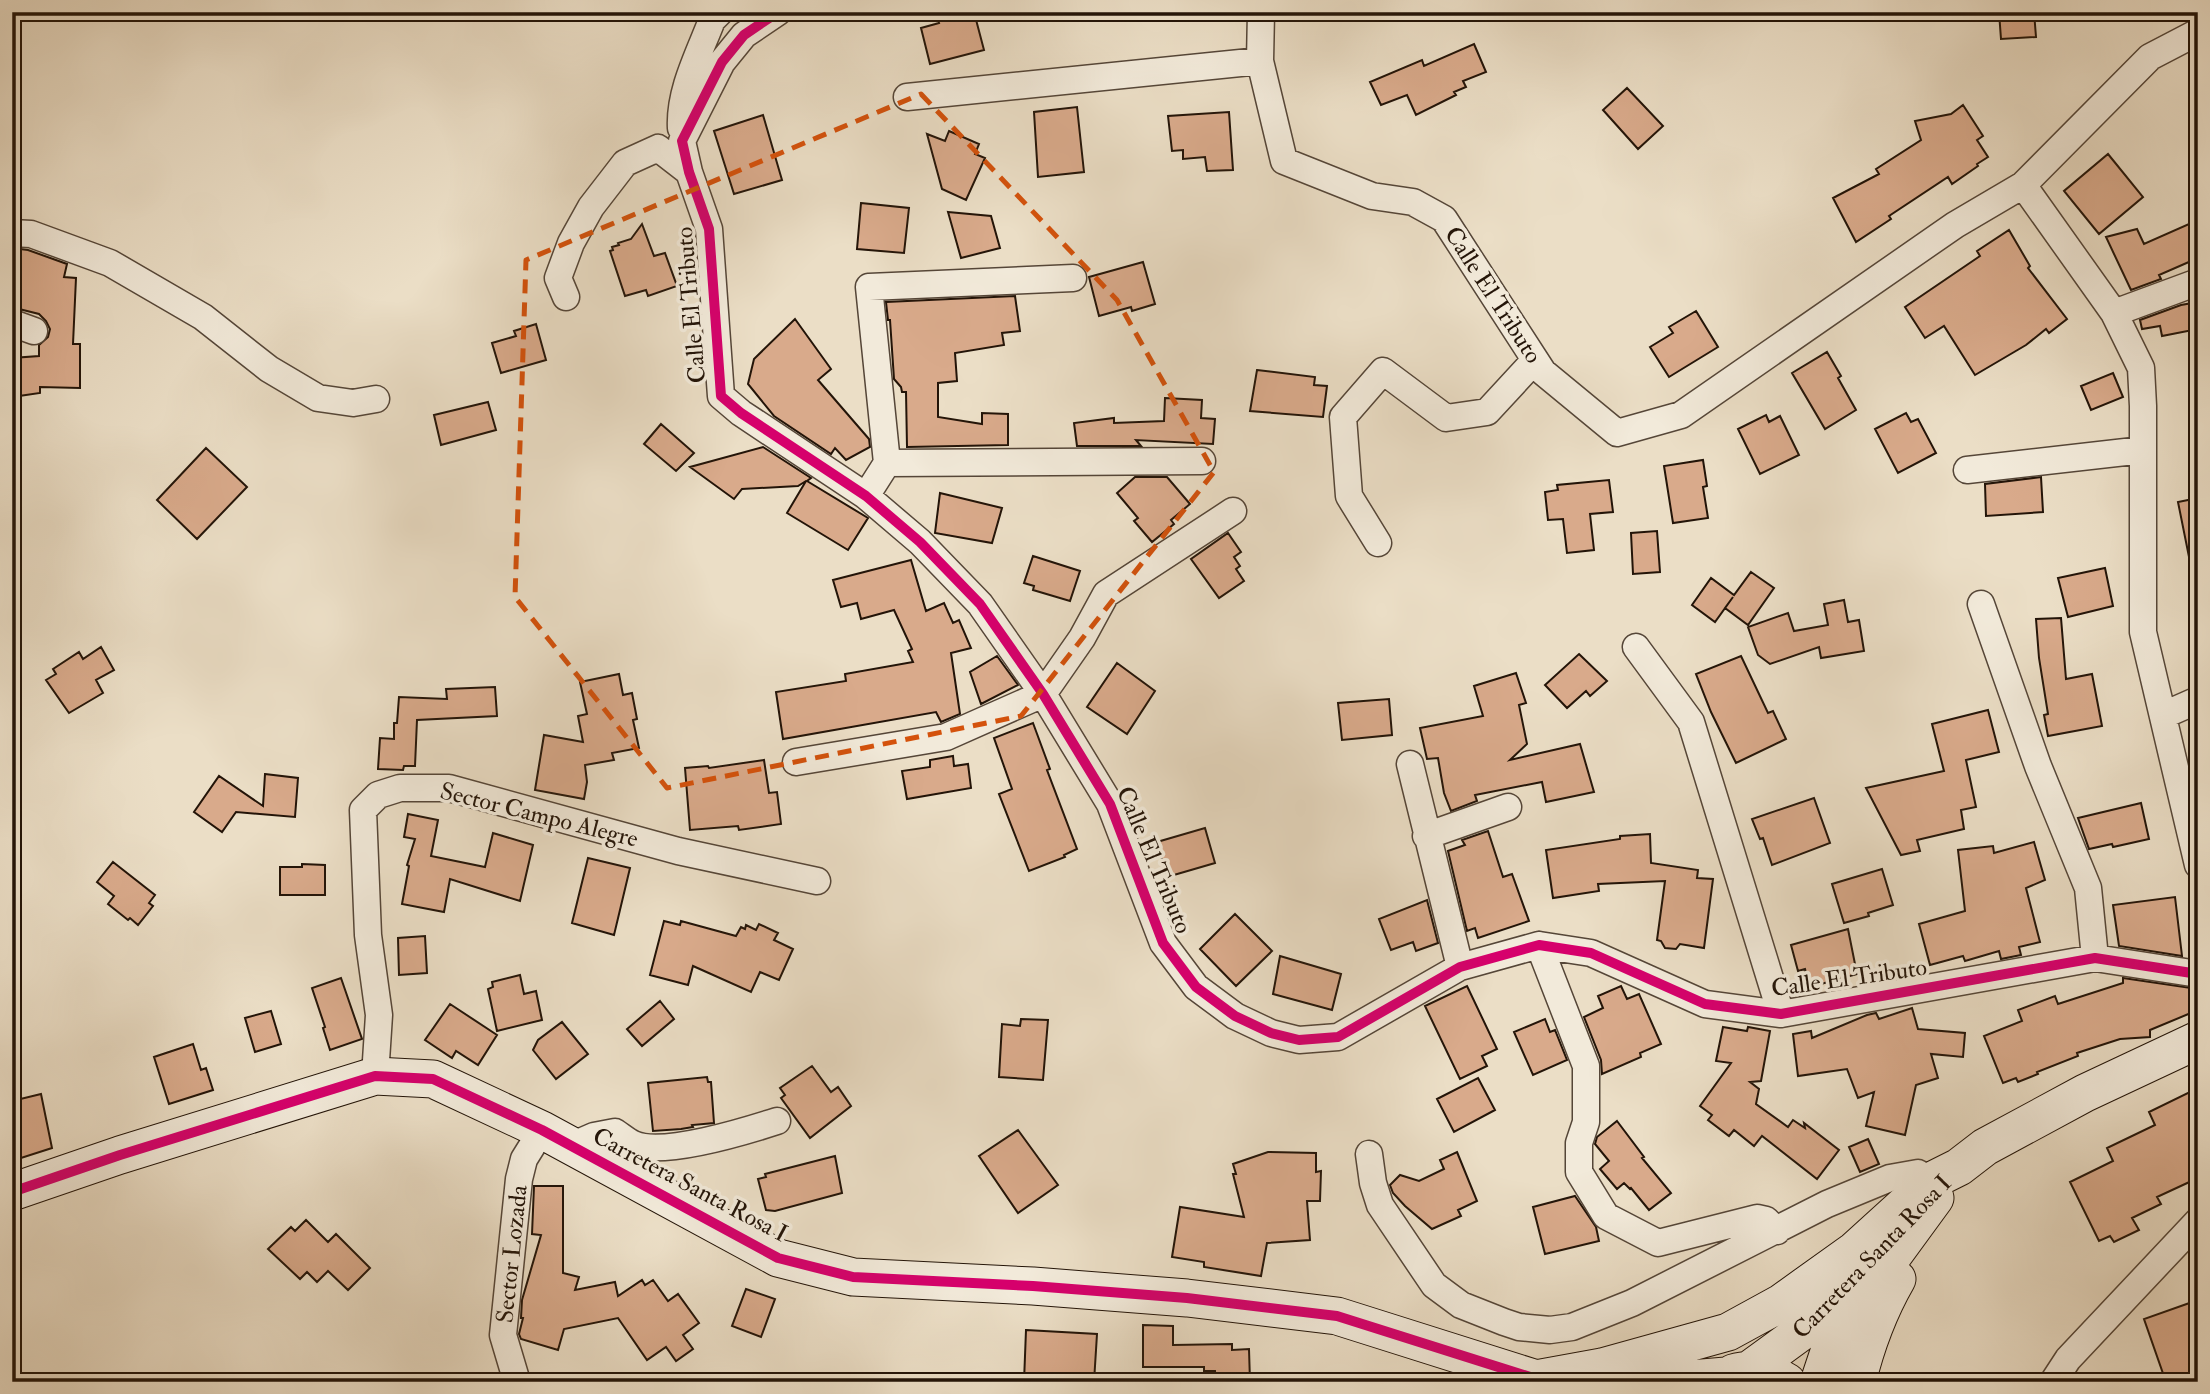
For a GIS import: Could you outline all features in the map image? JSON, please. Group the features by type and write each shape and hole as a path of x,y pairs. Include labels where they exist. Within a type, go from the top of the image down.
{"street":[{"name":"Calle El Tributo","path":"720,12 712,20 688,80 681,119 682,141 689,172 709,229 721,396 741,413 866,496 920,542 980,604 1043,694 1110,804 1163,943 1196,987 1235,1016 1271,1033 1299,1040 1338,1037 1460,967 1539,945 1591,953 1704,1004 1781,1014 2095,958 2198,974"},
{"path":"682,141 722,62 744,35 778,12"},
{"name":"Calle El Tributo","path":"1261,12 1260,61 1284,161 1372,196 1413,201 1444,219 1543,372 1617,433 1681,415 1955,225 2023,185"},
{"path":"2198,32 2150,57 2023,185 2114,313 2140,368 2143,632 2198,865"},
{"path":"907,97 1260,61"},
{"path":"566,298 558,278 571,243 591,207 625,163 658,148 689,172"},
{"path":"12,233 31,234 110,264 203,317 269,369 318,398 352,403 376,399"},
{"path":"866,496 887,463 869,288 1073,278"},
{"path":"2114,313 2198,282"},
{"path":"1378,543 1349,496 1343,417 1384,371 1446,418 1487,412 1535,360"},
{"path":"1967,470 2143,450"},
{"path":"887,463 1202,461"},
{"path":"796,762 946,737 1043,694 1082,638 1106,594 1233,511"},
{"path":"1981,604 2038,766 2088,888 2095,958"},
{"path":"1636,647 1691,722 1781,1014"},
{"path":"2164,715 2198,700"},
{"path":"1410,764 1460,967"},
{"name":"Sector Campo Alegre","path":"375,1076 379,1016 368,935 363,810 378,795 400,788 449,788 678,851 817,881"},
{"path":"1426,836 1508,807"},
{"path":"1539,945 1586,1066 1586,1122 1579,1143 1579,1172 1606,1216 1658,1243 1756,1218 1766,1220 1777,1231"},
{"name":"Carretera Santa Rosa I","path":"12,1192 375,1076 433,1079 557,1138 778,1258 841,1274 906,1281 1033,1286 1187,1298 1337,1317 1541,1381 1728,1332 1781,1303 1855,1250 1945,1174 1985,1147 2085,1093 2198,1040"},
{"path":"557,1138 615,1132 634,1144 649,1147 721,1139 776,1121"},
{"name":"Sector Lozada","path":"517,1382 503,1335 519,1179 524,1159 557,1138"},
{"path":"1369,1154 1373,1183 1380,1205 1434,1285 1461,1305 1520,1327 1550,1330 1572,1327 1597,1318 1827,1204 1890,1178 1918,1173 1945,1174 1880,1308 1857,1382"},
{"name":"Carretera Santa Rosa I","path":"1731,1376 1816,1321 1945,1174"},
{"name":"Carretera Santa Rosa I","path":"1819,1382 1830,1349 1843,1324 1945,1174"},
{"path":"2053,1382 2068,1359 2198,1221"},
{"path":"1541,1381 1657,1380 1773,1374 1787,1382"}],"highlighted area":[{"path":"921,94 1117,300 1214,472 1021,716 667,788 515,597 526,260"}],"building":[{"path":"955,12 974,12 984,50 930,64 921,28 939,23 937,17"},
{"path":"1999,12 2034,12 2036,37 2001,39"},
{"path":"1474,44 1486,72 1463,81 1466,87 1454,92 1456,95 1416,115 1407,95 1381,105 1370,82 1422,60 1424,66"},
{"path":"1627,88 1663,126 1638,149 1603,110"},
{"path":"1963,105 1983,136 1977,140 1988,157 1952,184 1948,177 1889,216 1891,219 1856,242 1833,198 1879,174 1876,169 1921,140 1915,121 1951,114"},
{"path":"1077,107 1084,172 1038,177 1034,112"},
{"path":"1229,112 1233,170 1207,171 1205,157 1183,159 1183,150 1172,151 1168,116"},
{"path":"763,115 782,180 734,194 714,131"},
{"path":"949,131 979,144 975,154 985,158 966,200 942,189 927,134 945,141"},
{"path":"2108,154 2143,197 2099,234 2064,191"},
{"path":"861,203 909,208 904,253 857,249"},
{"path":"948,212 991,216 1000,248 961,258"},
{"path":"2198,220 2198,258 2159,275 2161,279 2131,290 2106,237 2137,229 2144,244"},
{"path":"642,224 654,256 665,253 677,286 648,296 646,290 625,296 610,251 613,250 612,247 619,245 618,243 631,239"},
{"path":"2009,230 2030,266 2028,268 2067,319 2049,333 2046,329 2026,345 1975,375 1944,326 1925,338 1905,307 1980,256 1977,251"},
{"path":"20,249 67,264 64,277 76,278 73,344 80,344 80,388 40,387 40,393 12,397 12,358 39,356 39,345 48,337 50,329 39,314 15,308"},
{"path":"1143,262 1155,304 1099,316 1089,277"},
{"path":"1015,296 1020,331 1002,333 1004,345 955,353 957,381 938,383 938,417 982,424 982,413 1008,414 1008,445 907,447 906,392 902,392 894,379 890,320 886,302"},
{"path":"2198,302 2198,329 2162,336 2160,326 2142,329 2140,320 2181,305"},
{"path":"1696,311 1718,347 1669,377 1650,347 1673,333 1669,327"},
{"path":"795,319 831,369 818,380 869,439 870,447 846,460 835,448 831,454 774,416 748,384 754,359"},
{"path":"536,324 546,360 501,373 492,343 516,336 514,331"},
{"path":"1827,352 1856,410 1825,429 1792,373"},
{"path":"1257,370 1315,377 1314,385 1327,386 1323,417 1250,411"},
{"path":"2113,373 2123,397 2091,410 2081,386"},
{"path":"1165,398 1202,400 1201,418 1215,419 1213,444 1136,440 1141,446 1077,446 1074,423 1114,418 1114,423 1164,421"},
{"path":"488,402 496,430 441,445 434,415"},
{"path":"1906,413 1911,422 1918,419 1936,453 1898,473 1875,429"},
{"path":"1766,415 1769,422 1780,416 1799,455 1760,474 1738,429"},
{"path":"661,424 694,453 676,471 644,444"},
{"path":"763,447 811,478 807,481 868,518 848,550 787,513 806,481 798,486 742,489 734,499 690,467"},
{"path":"206,448 247,487 197,539 157,500"},
{"path":"1703,460 1707,486 1703,487 1708,518 1673,523 1664,466"},
{"path":"1135,477 1167,477 1190,504 1171,520 1174,524 1152,542 1134,521 1138,518 1117,493"},
{"path":"2041,477 2043,512 1986,516 1985,484"},
{"path":"1609,480 1613,512 1590,514 1594,550 1567,553 1563,519 1548,520 1545,492 1558,490 1557,485"},
{"path":"940,493 1002,508 992,543 935,533"},
{"path":"2198,498 2198,556 2189,557 2178,502"},
{"path":"1657,531 1660,572 1633,574 1631,533"},
{"path":"1228,533 1241,552 1234,557 1240,566 1236,569 1244,581 1219,598 1191,559"},
{"path":"1033,556 1080,571 1070,601 1033,590 1034,586 1024,583"},
{"path":"911,560 926,611 944,603 953,623 959,620 971,648 951,653 960,714 941,722 936,712 783,739 776,692 846,681 845,674 913,662 908,651 912,649 894,610 861,619 857,603 841,607 833,580"},
{"path":"2105,568 2113,606 2068,617 2058,578"},
{"path":"1751,572 1774,588 1748,625 1725,608 1715,622 1692,605 1711,578 1734,595"},
{"path":"1844,600 1848,622 1859,620 1864,651 1821,658 1819,647 1770,664 1758,655 1748,627 1788,613 1794,631 1828,625 1824,604"},
{"path":"2061,618 2066,679 2092,674 2102,726 2048,736 2044,715 2048,714 2036,619"},
{"path":"101,647 114,670 96,680 103,693 69,713 46,680 56,674 53,669 79,652 83,659"},
{"path":"1579,654 1607,681 1590,696 1586,691 1567,708 1545,685"},
{"path":"997,656 1018,685 981,704 970,672"},
{"path":"1741,656 1768,713 1773,711 1786,739 1736,763 1696,674"},
{"path":"1117,663 1155,691 1127,734 1087,707"},
{"path":"1516,673 1526,703 1519,705 1527,744 1510,760 1580,744 1594,792 1546,802 1542,782 1475,795 1477,801 1451,811 1444,793 1438,758 1427,759 1420,728 1483,716 1474,686"},
{"path":"619,674 623,695 632,693 637,719 633,720 639,748 612,753 614,760 585,765 587,782 584,799 535,790 544,735 583,742 578,716 587,714 580,682"},
{"path":"495,687 497,716 417,720 415,766 404,766 403,770 378,769 380,738 394,739 399,697 447,699 446,689"},
{"path":"1389,699 1392,735 1342,740 1338,703"},
{"path":"1988,710 1999,752 1966,760 1976,807 1961,810 1964,829 1917,840 1920,851 1901,855 1866,788 1944,771 1932,724"},
{"path":"1033,723 1050,769 1047,770 1077,849 1064,855 1065,857 1029,871 999,794 1012,789 994,738"},
{"path":"953,756 954,766 968,764 971,788 907,799 902,771 930,767 930,760"},
{"path":"764,760 769,793 777,792 781,824 739,830 738,826 690,830 685,768 709,768"},
{"path":"265,774 298,778 295,817 236,812 222,832 194,812 219,776 263,806"},
{"path":"1814,798 1830,843 1772,865 1763,838 1760,839 1752,819"},
{"path":"2141,803 2149,839 2089,849 2078,818"},
{"path":"408,814 438,820 431,856 485,867 493,833 533,845 520,901 450,879 444,912 402,904 409,866 407,865 415,839 404,837"},
{"path":"1205,828 1215,863 1167,877 1157,842"},
{"path":"1488,831 1503,877 1512,874 1529,921 1478,938 1475,928 1467,931 1448,851 1465,845 1462,840"},
{"path":"1650,834 1651,863 1698,870 1697,878 1713,879 1704,948 1680,944 1676,949 1665,948 1661,941 1657,940 1665,881 1598,884 1599,891 1553,898 1546,850 1620,839 1620,836"},
{"path":"2034,842 2045,880 2026,888 2040,942 2019,947 2021,955 2001,959 1999,951 1965,961 1963,956 1930,965 1919,924 1965,911 1958,850 1993,846 1994,853"},
{"path":"588,858 630,868 614,935 572,923"},
{"path":"113,862 155,895 149,903 153,906 138,925 108,904 114,896 97,882"},
{"path":"302,864 325,865 325,895 280,895 280,867 302,867"},
{"path":"1882,869 1893,905 1844,923 1832,884"},
{"path":"2175,897 2182,956 2119,946 2113,905"},
{"path":"1427,900 1438,943 1416,951 1413,942 1391,950 1379,919"},
{"path":"1235,914 1272,951 1236,986 1200,949"},
{"path":"664,921 680,925 681,921 736,936 741,927 745,929 746,925 756,930 759,924 778,933 774,940 793,949 779,980 760,972 751,992 693,966 688,985 650,975"},
{"path":"1848,929 1857,974 1810,987 1805,969 1798,971 1791,945"},
{"path":"425,936 427,973 399,975 398,938"},
{"path":"1280,956 1341,974 1332,1010 1273,994"},
{"path":"520,975 524,994 536,991 542,1020 497,1031 488,989 493,987 492,982"},
{"path":"341,978 362,1039 330,1050 312,988"},
{"path":"2123,978 2198,989 2198,1010 2150,1030 2150,1037 2120,1039 2077,1053 2078,1056 2018,1082 2016,1078 2003,1083 1984,1036 2022,1021 2018,1010 2055,996 2058,1004 2123,983"},
{"path":"1467,986 1497,1049 1482,1056 1487,1066 1460,1079 1425,1006"},
{"path":"1621,986 1627,999 1639,994 1661,1044 1640,1053 1641,1057 1602,1074 1601,1060 1584,1017 1603,1008 1598,996"},
{"path":"660,1001 674,1019 642,1046 627,1029"},
{"path":"450,1004 497,1035 478,1065 456,1051 452,1058 425,1040"},
{"path":"1912,1008 1918,1029 1965,1033 1963,1057 1931,1054 1938,1078 1916,1085 1905,1135 1866,1126 1874,1092 1858,1098 1847,1069 1798,1076 1793,1034 1811,1031 1812,1038 1867,1015 1876,1013 1879,1019"},
{"path":"271,1011 281,1044 255,1052 245,1018"},
{"path":"1021,1019 1048,1020 1043,1080 999,1077 1002,1024 1020,1026"},
{"path":"1545,1019 1550,1032 1555,1030 1567,1060 1533,1075 1514,1032"},
{"path":"562,1022 588,1054 556,1079 533,1050 538,1040"},
{"path":"1723,1027 1747,1031 1748,1027 1770,1031 1761,1081 1750,1082 1759,1089 1756,1104 1788,1127 1793,1120 1805,1128 1804,1123 1839,1150 1817,1179 1762,1136 1754,1146 1734,1130 1729,1136 1708,1120 1712,1115 1700,1106 1731,1063 1716,1061"},
{"path":"193,1044 201,1070 206,1068 213,1090 169,1104 154,1057"},
{"path":"812,1066 831,1092 838,1087 851,1106 810,1138 781,1098 785,1095 780,1088"},
{"path":"707,1077 708,1082 711,1082 714,1123 653,1131 648,1083"},
{"path":"1478,1078 1495,1110 1454,1132 1437,1099"},
{"path":"2198,1088 2198,1178 2157,1197 2161,1204 2132,1218 2139,1230 2114,1242 2110,1236 2099,1241 2070,1182 2113,1161 2107,1148 2155,1125 2149,1112"},
{"path":"41,1094 52,1148 21,1158 12,1126 12,1101"},
{"path":"1617,1121 1644,1157 1642,1158 1671,1193 1649,1210 1631,1188 1624,1183 1617,1189 1600,1169 1609,1161 1595,1144 1597,1137"},
{"path":"1018,1130 1058,1185 1018,1213 979,1156"},
{"path":"1868,1139 1879,1164 1860,1172 1849,1147"},
{"path":"1268,1152 1316,1153 1316,1172 1321,1171 1320,1201 1307,1201 1310,1240 1267,1243 1261,1276 1204,1267 1204,1262 1172,1257 1180,1207 1244,1217 1233,1164"},
{"path":"1457,1152 1477,1201 1458,1210 1461,1216 1432,1229 1405,1206 1393,1193 1390,1185 1400,1175 1419,1181 1444,1169 1440,1160"},
{"path":"835,1156 842,1193 775,1211 766,1210 758,1179 766,1177 765,1174"},
{"path":"534,1186 563,1186 563,1273 579,1277 575,1290 615,1282 618,1296 642,1280 645,1285 653,1280 668,1301 678,1294 699,1323 683,1335 693,1349 676,1361 666,1347 647,1360 618,1318 564,1329 558,1350 521,1339 519,1334 523,1318 522,1300 541,1235 532,1234"},
{"path":"1575,1196 1596,1227 1599,1241 1545,1254 1533,1207"},
{"path":"306,1220 328,1242 336,1234 370,1268 348,1290 328,1271 317,1282 307,1272 300,1279 268,1249 291,1227 295,1231"},
{"path":"746,1289 775,1299 761,1337 732,1326"},
{"path":"2198,1300 2198,1382 2166,1382 2144,1319"},
{"path":"1143,1325 1173,1326 1173,1345 1232,1344 1232,1350 1249,1349 1250,1382 1216,1382 1215,1371 1204,1371 1204,1367 1143,1367"},
{"path":"1026,1330 1097,1334 1094,1382 1024,1382"}],"cycle path":[{"path":"778,12 744,35 722,62 682,141 689,172 709,229 721,396 741,413 866,496 920,542 980,604 1043,694 1110,804 1163,943 1196,987 1235,1016 1271,1033 1299,1040 1338,1037 1460,967 1539,945 1591,953 1705,1004 1781,1014 2095,958 2198,974"},
{"path":"12,1192 120,1155 375,1076 433,1079 542,1130 778,1258 853,1277 1033,1286 1187,1298 1337,1316 1546,1382"}]}
